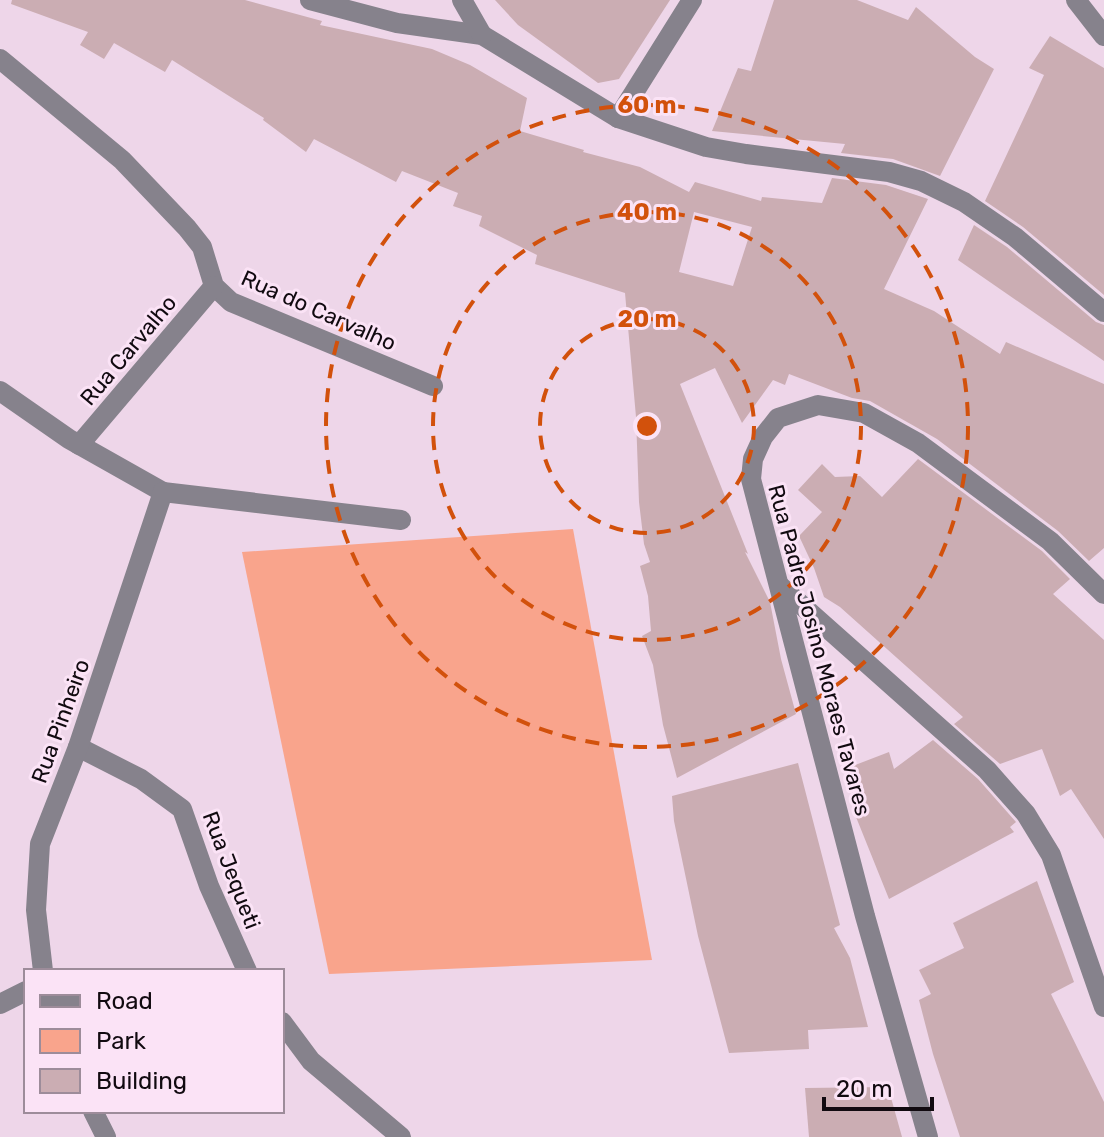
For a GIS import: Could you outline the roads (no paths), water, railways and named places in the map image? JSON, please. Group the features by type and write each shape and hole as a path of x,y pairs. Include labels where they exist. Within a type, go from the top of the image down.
{"street":[{"path":"310,0 397,23 482,35 618,118 706,147 889,172 921,181 964,202 1015,237 1104,312"},
{"path":"462,0 482,35"},
{"path":"618,118 692,0"},
{"path":"1076,0 1104,36"},
{"name":"Rua do Carvalho","path":"0,59 122,160 187,228 202,247 214,286 231,302 433,386"},
{"name":"Rua Carvalho","path":"79,445 214,286"},
{"path":"0,391 79,445 163,492 401,520"},
{"name":"Rua Padre Josino Moraes Tavares","path":"928,1137 865,916 751,479 753,459 763,437 778,418 818,405 864,413 918,443 1050,541 1104,594"},
{"name":"Rua Pinheiro","path":"43,969 36,910 40,844 78,747 163,492"},
{"path":"780,586 987,770 1026,814 1051,855 1104,1007"},
{"name":"Rua Jequeti","path":"78,747 141,779 182,809 209,886 246,969"},
{"path":"0,1004 24,992"},
{"path":"284,1025 311,1061 401,1137"},
{"path":"94,1113 106,1137"}]}
